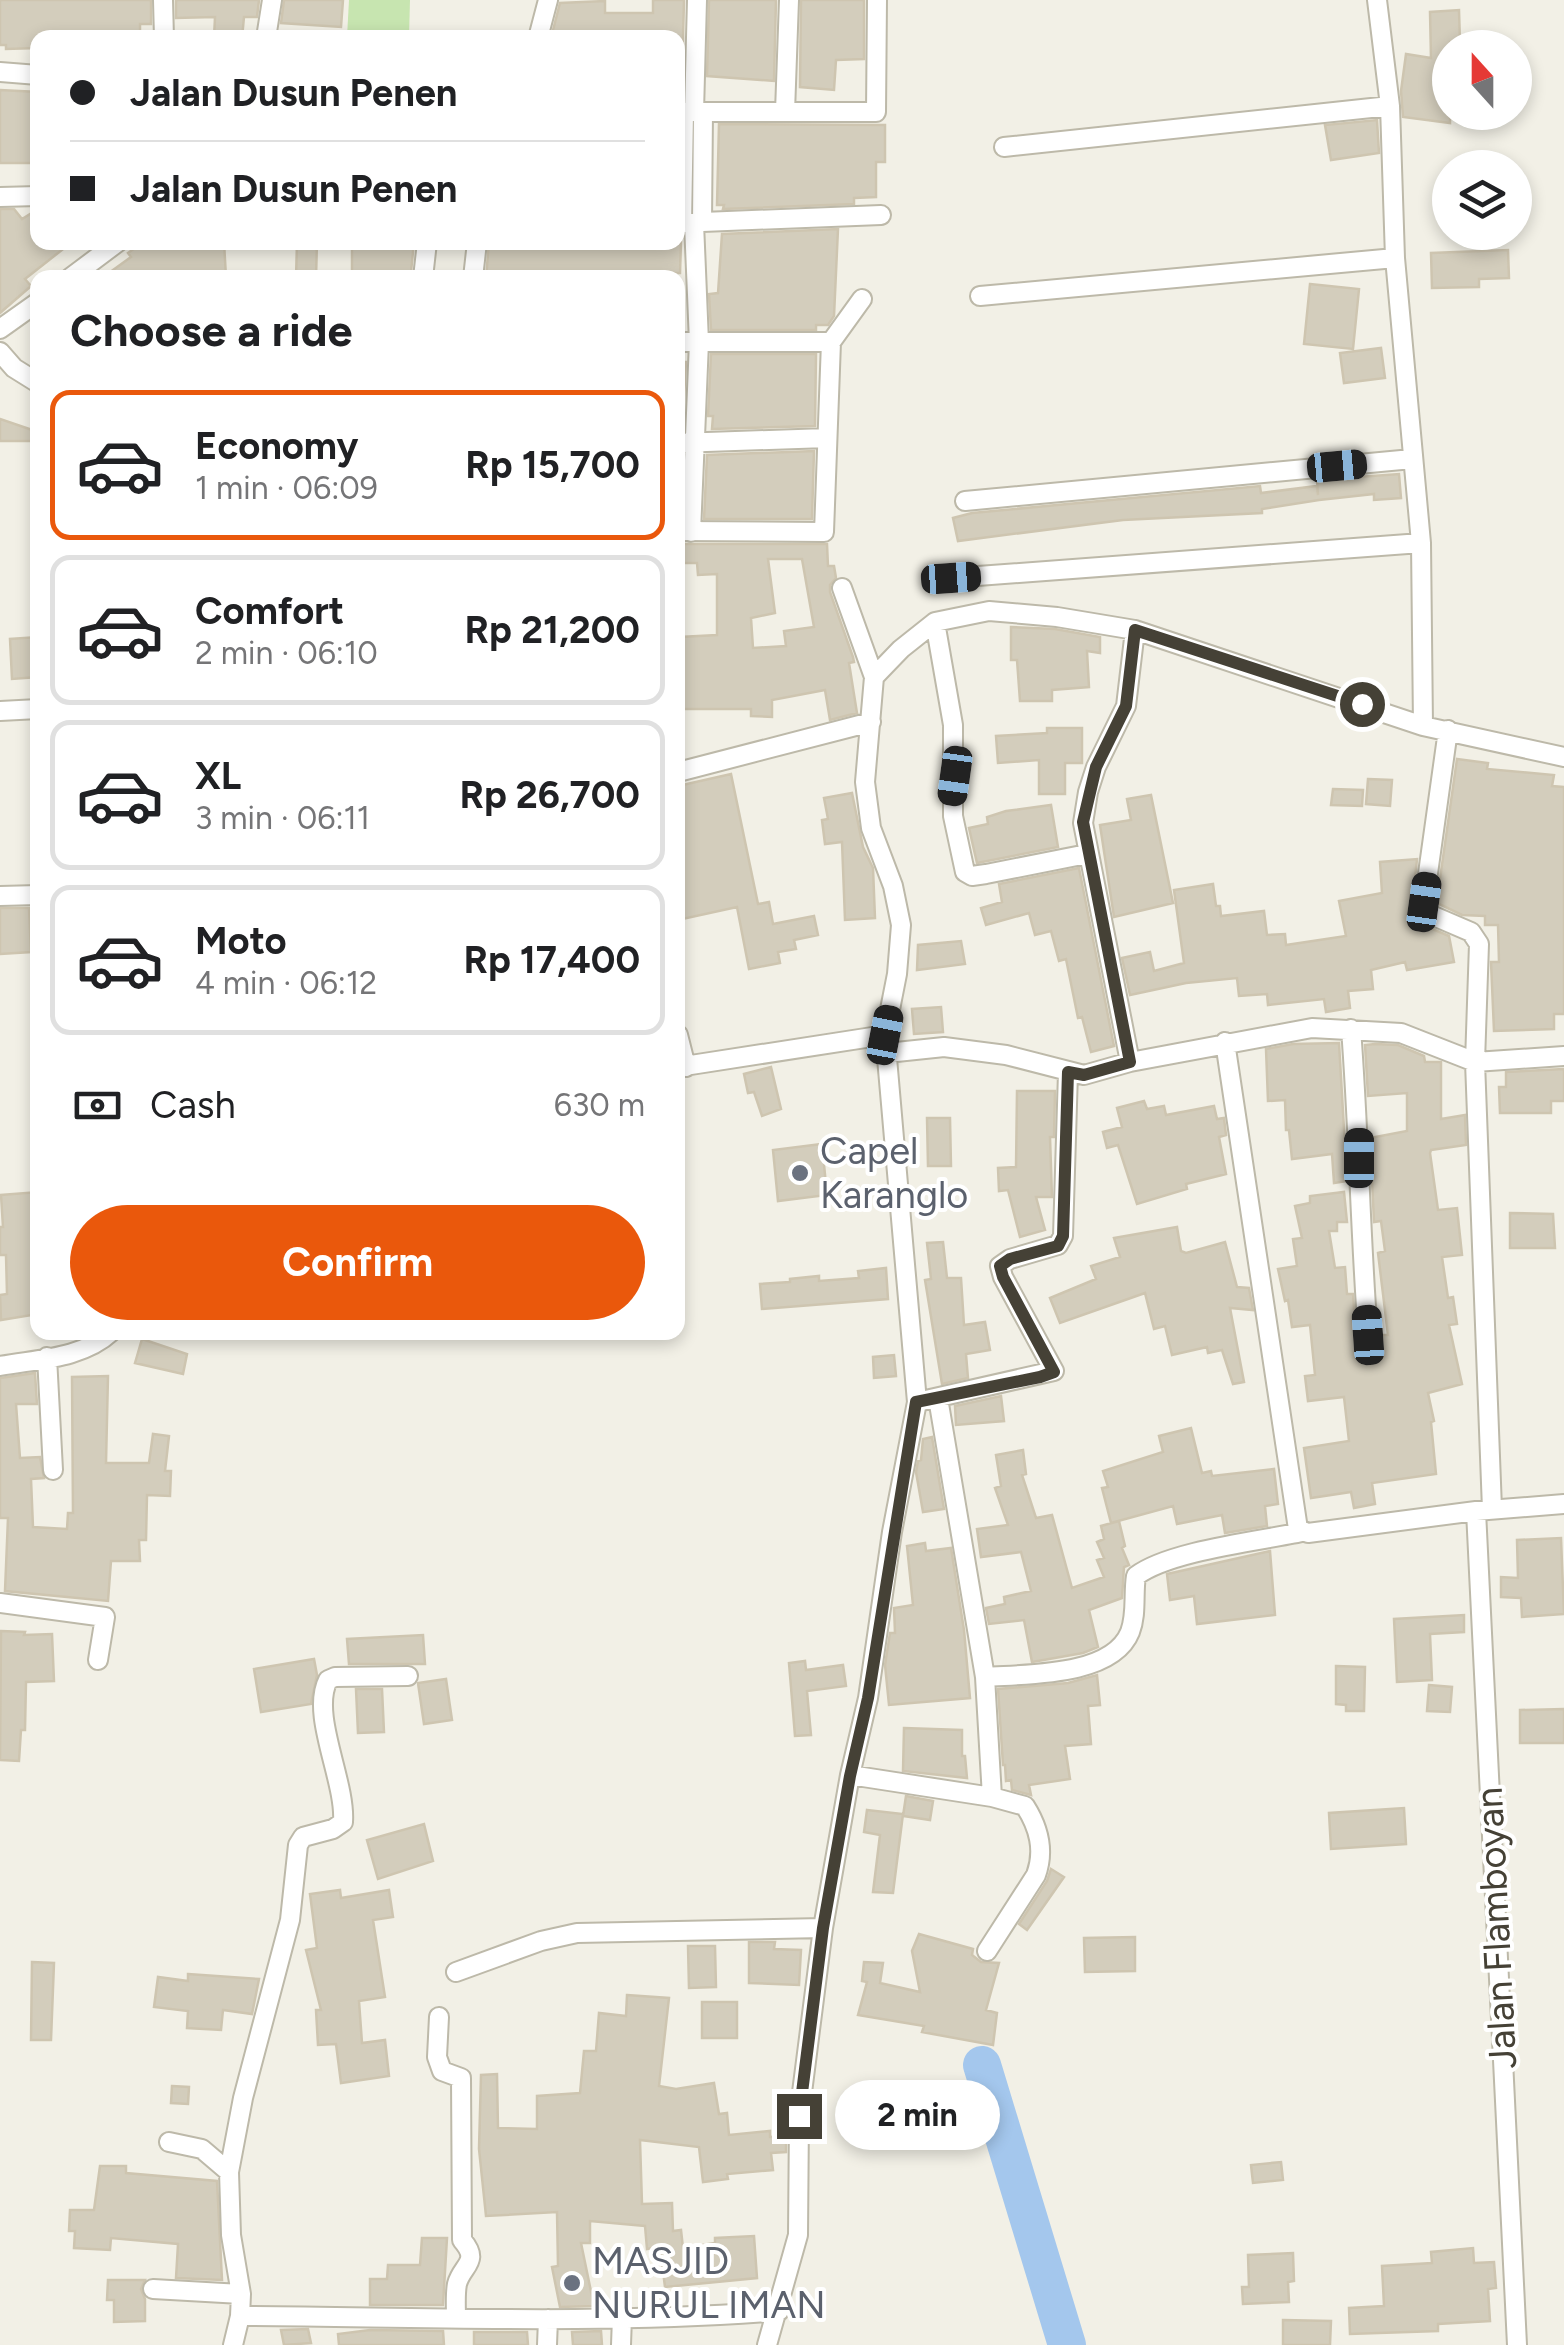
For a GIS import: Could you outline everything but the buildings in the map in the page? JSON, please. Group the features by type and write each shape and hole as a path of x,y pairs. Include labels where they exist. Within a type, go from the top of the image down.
{"street":[{"path":"163,0 164,30"},
{"path":"267,30 272,0"},
{"path":"540,30 548,0"},
{"path":"698,0 689,112 689,223 699,342 685,443 827,438"},
{"path":"785,112 789,0"},
{"path":"689,112 876,112 877,0"},
{"path":"1377,0 1390,106 1395,258 1421,543 1423,726"},
{"path":"0,72 30,74"},
{"path":"1004,147 1390,106"},
{"path":"0,197 30,196"},
{"path":"689,223 881,214"},
{"path":"81,270 107,250"},
{"path":"980,296 1395,258"},
{"path":"685,532 824,532 831,342 862,300"},
{"path":"0,329 30,308"},
{"path":"685,342 831,342"},
{"path":"0,352 30,378"},
{"path":"964,501 1412,459"},
{"path":"951,578 1421,543"},
{"path":"768,2345 798,2235 799,2116 823,1928 868,1698 916,1402 886,1044 901,925 893,886 870,828 866,782 874,678 842,588"},
{"path":"874,678 930,626 989,611 1057,617 1135,630 1423,726 1564,757"},
{"path":"930,626 953,726 952,816 965,872 972,876 986,874 1087,854"},
{"path":"1130,1062 1083,822 1088,792 1126,706 1135,630"},
{"path":"0,710 30,710"},
{"path":"685,770 871,722"},
{"name":"Jalan Flamboyan","path":"1448,730 1424,902 1429,914 1471,932 1479,944 1475,1062 1484,1510 1516,2345"},
{"path":"0,896 30,895"},
{"path":"685,1067 886,1044 1006,1056 1084,1075 1225,1042 1312,1028 1401,1033 1475,1062 1564,1056"},
{"path":"1351,1029 1368,1335"},
{"path":"1225,1042 1296,1524 1302,1532"},
{"path":"916,1402 1046,1375 1051,1362 1000,1266 1010,1259 1058,1246 1063,1236 1068,1072"},
{"path":"0,1366 76,1353 103,1340"},
{"path":"47,1357 53,1470"},
{"path":"938,1398 984,1677 992,1797"},
{"path":"984,1677 1080,1669 1110,1652 1128,1636 1136,1576 1170,1560 1302,1532 1564,1504"},
{"path":"0,1603 105,1616 98,1660"},
{"path":"232,2345 241,2294 231,2234 230,2172 242,2098 290,1920 298,1845 303,1837 334,1829 342,1822 344,1802 324,1708 324,1687 335,1677 408,1676"},
{"path":"850,1776 992,1797 1025,1806 1039,1835 1041,1851 1036,1875 986,1951"},
{"path":"456,1972 577,1932 823,1928"},
{"path":"439,2017 436,2057 442,2071 461,2078 462,2240 470,2249 470,2261 458,2280 456,2318"},
{"path":"169,2142 202,2149 230,2172"},
{"path":"152,2289 241,2294"},
{"path":"240,2316 548,2318 707,2316 778,2310"},
{"path":"621,2345 622,2317"},
{"path":"547,2345 548,2318"}],"green space":[{"path":"349,0 410,0 409,30 347,30"}],"waterway":[{"path":"982,2065 1067,2345"}],"place":[{"name":"Capel Karanglo","path":"800,1173"},
{"name":"MASJID NURUL IMAN","path":"572,2283"}],"route":[{"path":"799,2116 823,1928 868,1698 916,1402 1054,1372 1000,1266 1010,1259 1058,1246 1063,1236 1068,1072 1084,1075 1130,1062 1083,822 1096,767 1126,706 1135,630 1362,704"}]}
